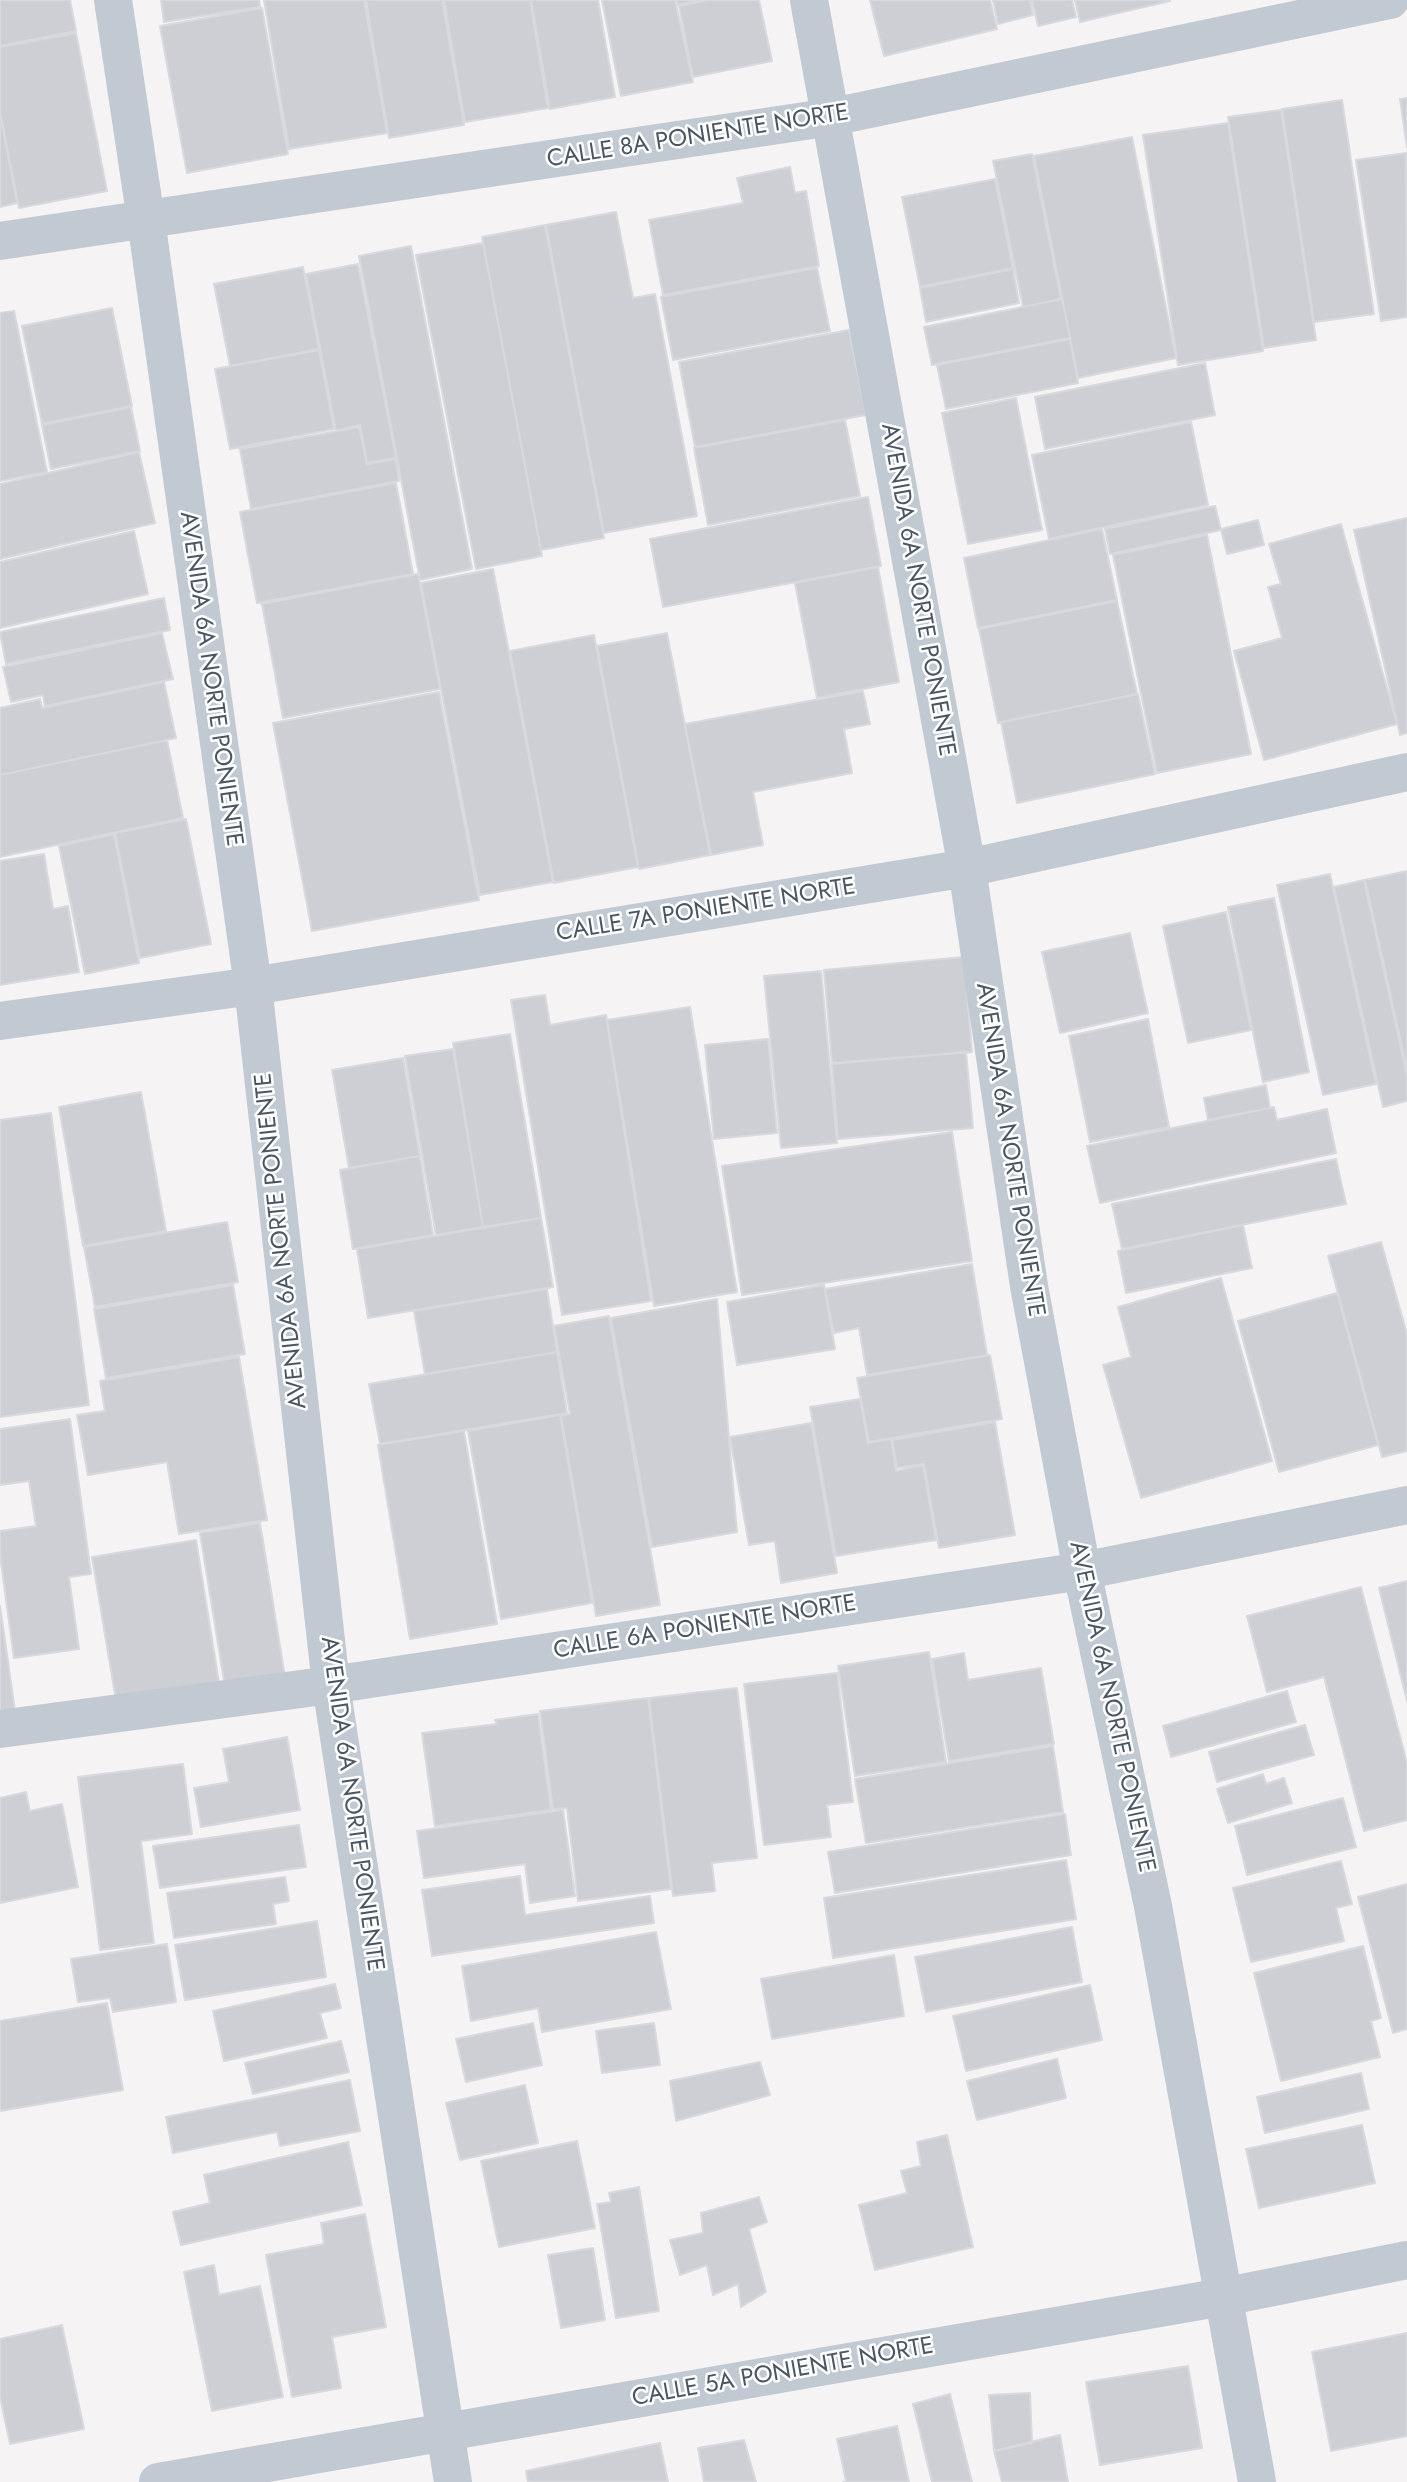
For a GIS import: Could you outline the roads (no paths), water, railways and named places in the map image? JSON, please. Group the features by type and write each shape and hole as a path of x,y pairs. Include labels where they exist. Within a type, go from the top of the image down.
{"street":[{"name":"AVENIDA 6A NORTE PONIENTE","path":"113,0 253,986 331,1685 453,2482"},
{"name":"AVENIDA 6A NORTE PONIENTE","path":"809,0 967,868 1029,1286 1082,1571 1153,1906 1256,2482"},
{"name":"CALLE 8A PONIENTE NORTE","path":"0,242 832,117 1390,0"},
{"name":"CALLE 7A PONIENTE NORTE","path":"0,1021 253,986 967,868 1407,772"},
{"name":"CALLE 6A PONIENTE NORTE","path":"0,1729 331,1685 1082,1571 1407,1506"},
{"name":"CALLE 5A PONIENTE NORTE","path":"158,2482 445,2430 1223,2297 1407,2260"}]}
